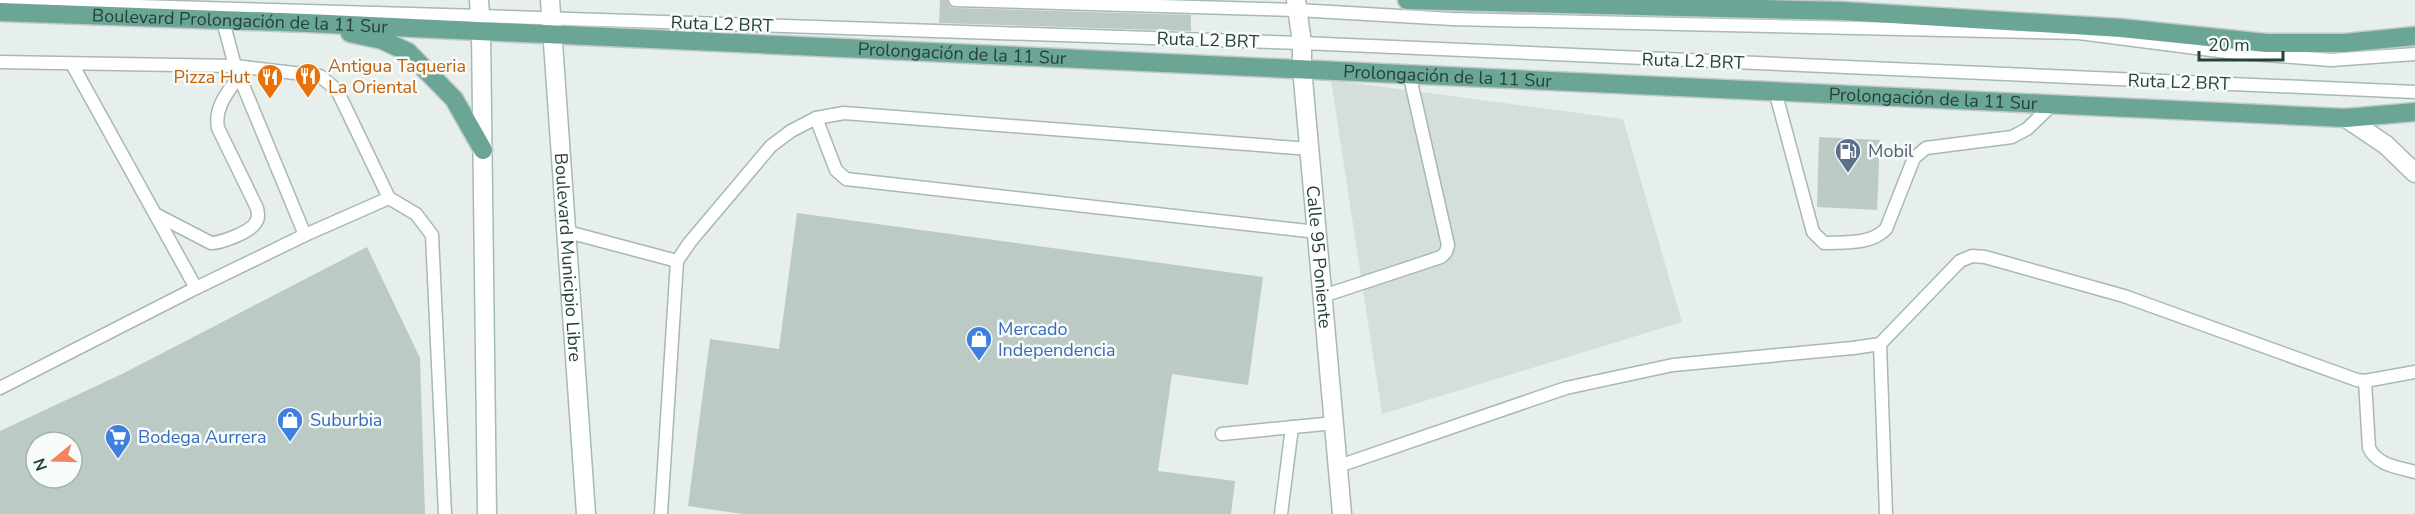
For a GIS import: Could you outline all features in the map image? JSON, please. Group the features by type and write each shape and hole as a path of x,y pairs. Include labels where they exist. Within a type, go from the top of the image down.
{"main road":[{"path":"1407,0 1845,6 2121,28 2266,43 2344,43 2415,36"},
{"name":"Calle 95 Poniente","path":"1296,5 1302,43 1302,68 1342,514"},
{"name":"Boulevard Prolongación de la 11 Sur","path":"0,12 307,23 480,16"},
{"path":"480,16 487,514"},
{"name":"Prolongación de la 11 Sur","path":"480,16 552,17 1302,68 2346,118 2415,112"},
{"name":"Boulevard Municipio Libre","path":"552,17 586,514"},
{"path":"307,23 382,40 408,52 454,99 483,150"},
{"path":"2346,118 2386,145 2415,173"}],"lane":[{"name":"Ruta L2 BRT","path":"955,0 1296,5 1452,19 2079,33 2227,52 2331,60 2415,54"},
{"path":"0,2 480,16"},
{"name":"Ruta L2 BRT","path":"552,17 1302,43 2415,92"},
{"path":"223,21 237,71 305,235"},
{"path":"0,62 320,76 337,90 389,198 416,214 432,235 445,514"},
{"path":"72,64 196,288"},
{"path":"154,213 211,243 218,243 252,228 258,220 257,208 218,128 216,118 218,108 237,71"},
{"path":"1323,296 1441,257 1446,252 1448,245 1409,73"},
{"path":"1775,91 1813,232 1824,243 1870,240 1878,237 1886,229 1918,152 1926,148 2012,137 2027,129 2053,104"},
{"path":"661,514 677,261 690,242 771,146 790,131 816,118 844,113 1310,149"},
{"path":"816,118 836,170 846,179 1317,232"},
{"path":"0,387 305,235 389,198"},
{"path":"568,232 677,261"},
{"path":"1339,466 1566,388 1673,364 1880,344 1960,261 1972,256 2124,296 2357,380 2365,381 2415,372"},
{"path":"1880,344 1886,514"},
{"path":"2365,381 2369,448 2373,456 2379,461 2415,472"},
{"path":"1222,434 1335,423"},
{"path":"1281,514 1292,427"}],"shaded area":[{"path":"1331,80 1623,119 1682,322 1382,414"}],"building":[{"path":"940,0 947,0 950,7 955,8 1191,15 1191,31 939,23"},
{"name":"Mobil","path":"1819,137 1880,140 1877,210 1817,207"},
{"name":"Mercado Independencia","path":"797,213 1263,277 1248,385 1172,374 1158,471 1235,481 1231,514 743,514 688,506 710,339 779,349"},
{"name":"Suburbia","path":"367,247 420,358 425,514 0,514 0,431 124,373"}],"place":[{"name":"Antigua Taqueria La Oriental","path":"308,99"},
{"name":"Pizza Hut","path":"270,100"},
{"name":"Mobil","path":"1848,174"},
{"name":"Mercado Independencia","path":"979,362"},
{"name":"Suburbia","path":"290,443"},
{"name":"Bodega Aurrera","path":"118,460"}]}
